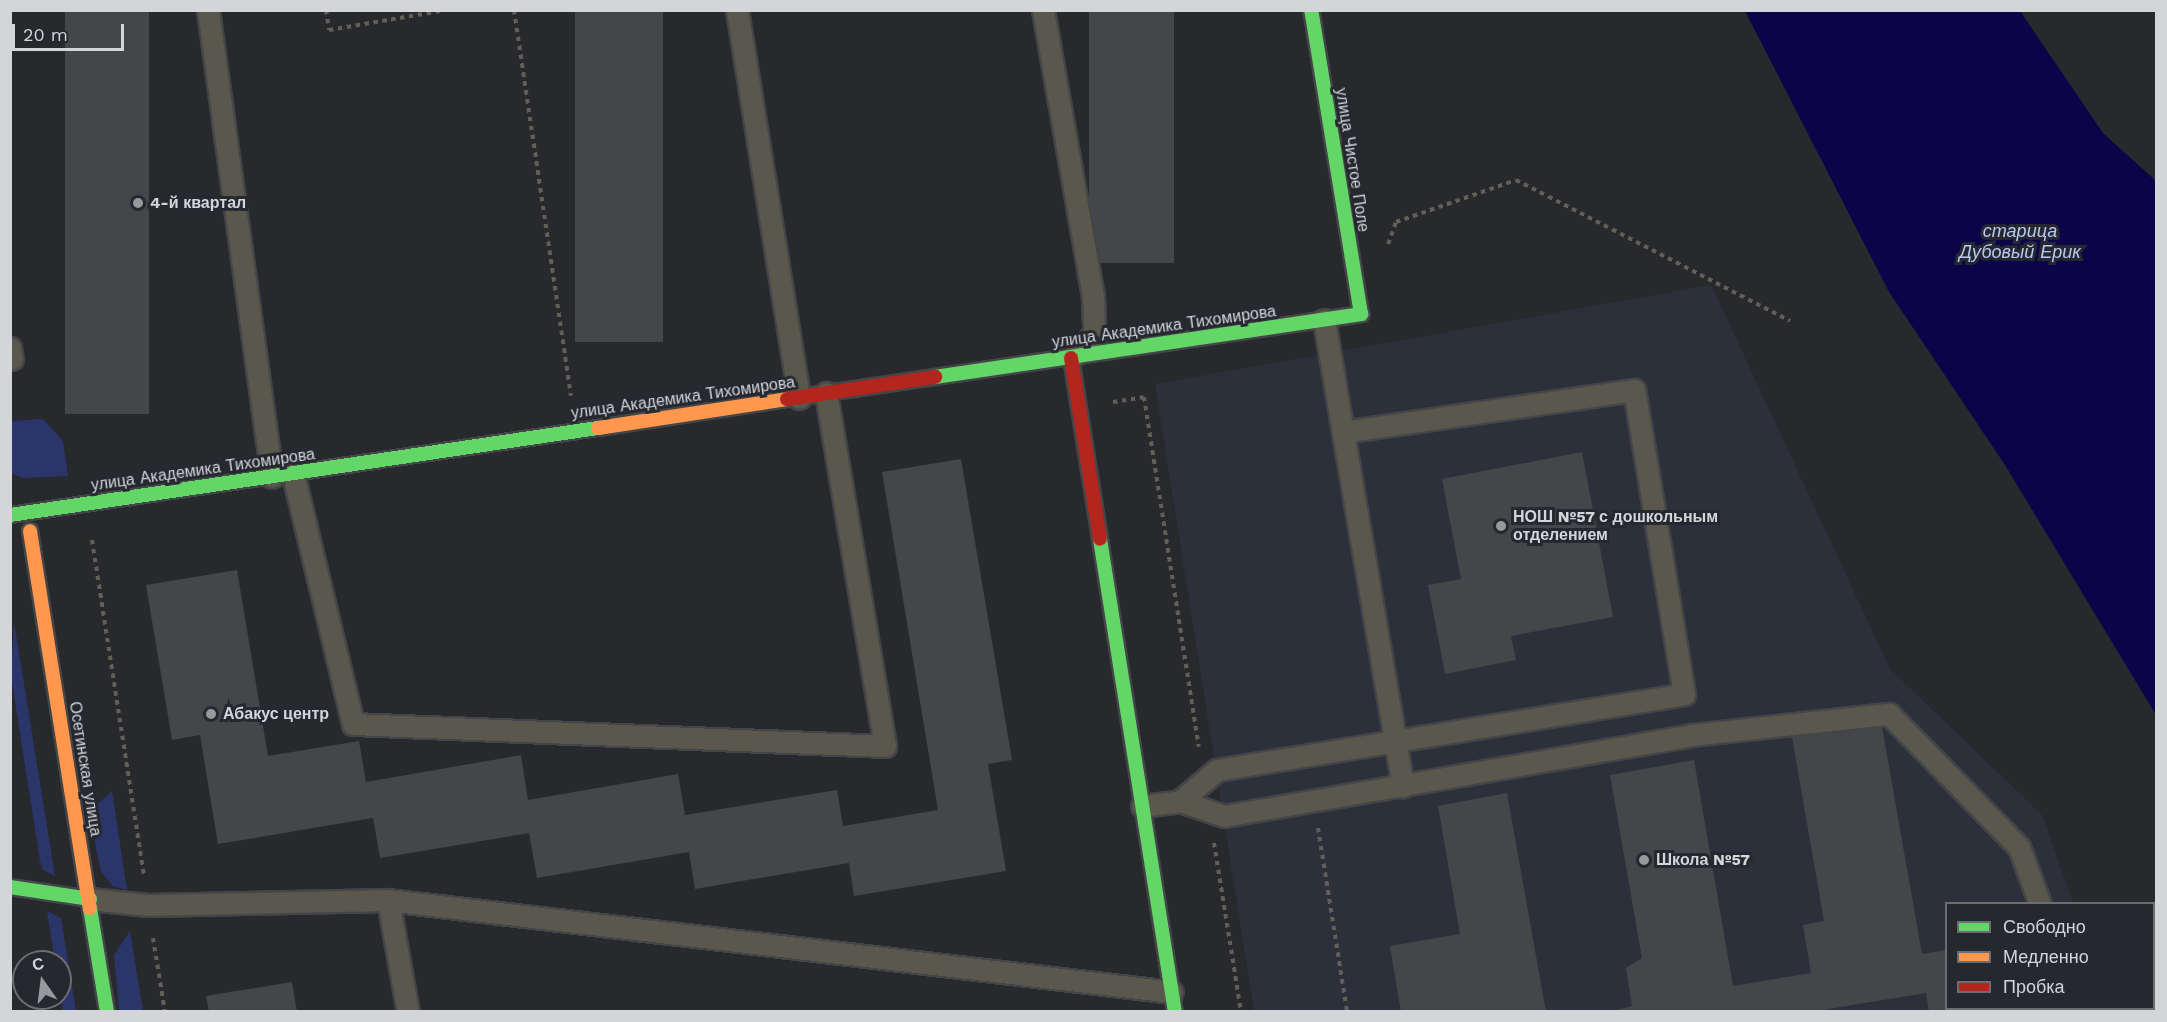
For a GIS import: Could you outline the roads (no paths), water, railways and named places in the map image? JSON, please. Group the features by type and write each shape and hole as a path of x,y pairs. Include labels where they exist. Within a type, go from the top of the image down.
{"street":[{"name":"улица Чистое Поле","path":"1311,10 1361,314"},
{"name":"улица Академика Тихомирова","path":"10,514 1361,314"},
{"path":"1071,357 1173,1002"},
{"name":"Осетинская улица","path":"30,531 107,1011"},
{"path":"10,887 90,899"}],"lane":[{"path":"208,10 283,475 353,724 885,746 826,393"},
{"path":"737,10 799,398"},
{"path":"1043,10 1093,296 1094,334 1071,357"},
{"path":"1324,320 1403,786"},
{"path":"1180,801 1217,770 1684,694 1634,390 1343,432"},
{"path":"1142,806 1180,801 1224,816 1691,735 1889,714 2019,847 2040,902"},
{"path":"90,899 148,905 388,900 1173,1002"},
{"path":"388,900 408,1011"}],"water":[{"name":"старица Дубовый Ерик","path":"1745,11 2020,11 2103,133 2156,181 2156,715 2005,465 1889,292"}],"place":[{"name":"4-й квартал","path":"138,203"},
{"name":"НОШ №57 с дошкольным отделением","path":"1501,526"},
{"name":"Абакус центр","path":"211,714"},
{"name":"Школа №57","path":"1644,860"}]}
